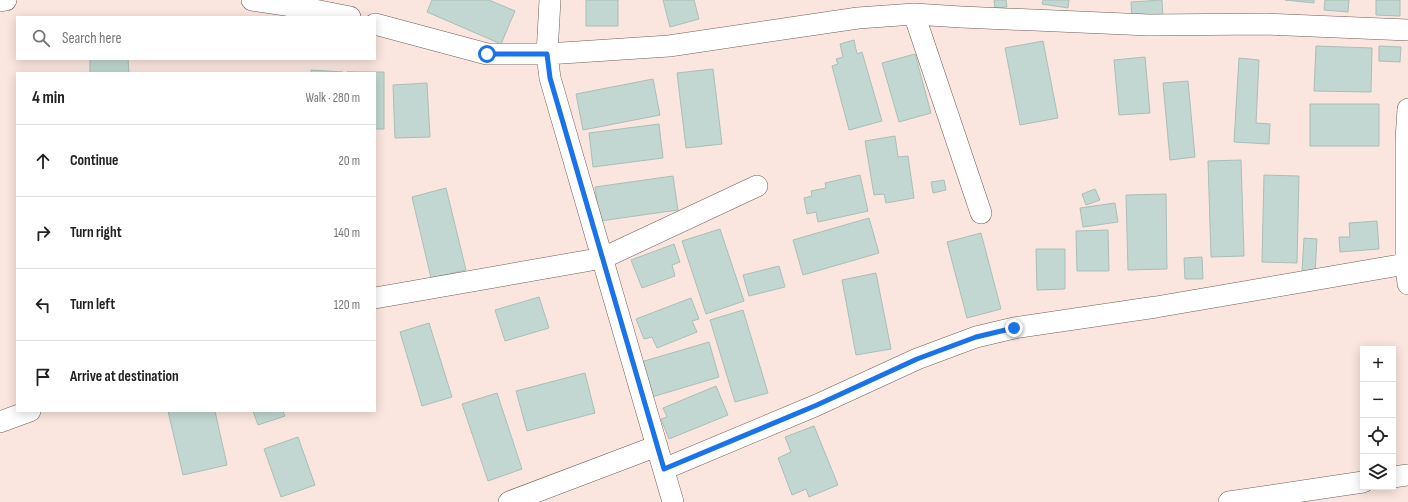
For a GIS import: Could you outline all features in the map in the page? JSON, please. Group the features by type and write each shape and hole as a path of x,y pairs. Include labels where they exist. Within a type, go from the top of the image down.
{"street":[{"path":"0,1 6,0"},
{"path":"252,0 345,16"},
{"path":"550,0 547,54 550,78 674,502"},
{"path":"376,24 487,54 547,54 669,46 858,18 983,9 1149,25 1266,24 1408,30"},
{"path":"914,14 981,213"},
{"path":"664,469 817,405 917,359 976,337 1014,328 1156,307 1407,274 1408,109"},
{"path":"376,298 603,258 757,186"},
{"path":"0,422 27,412"},
{"path":"509,502 658,446"},
{"path":"1396,477 1408,475"},
{"path":"1229,502 1360,482"}],"building":[{"path":"432,0 489,0 515,11 501,44 427,12"},
{"path":"586,0 618,0 618,26 586,26"},
{"path":"663,0 694,0 699,19 670,27"},
{"path":"994,0 1006,0 1007,7 995,8"},
{"path":"1043,0 1069,0 1068,8 1042,4"},
{"path":"1162,0 1163,18 1132,20 1131,2"},
{"path":"1285,0 1314,0 1314,3"},
{"path":"1325,0 1349,0 1348,12 1324,10"},
{"path":"1376,0 1400,0 1400,16 1376,15"},
{"path":"854,40 857,54 862,52 882,121 849,130 832,66 838,64 836,59 843,57 840,44"},
{"path":"1043,41 1058,118 1020,125 1005,48"},
{"path":"1316,46 1372,48 1371,92 1314,91"},
{"path":"1379,46 1401,47 1400,62 1379,61"},
{"path":"915,54 931,113 899,122 882,63"},
{"path":"1145,57 1150,113 1119,115 1114,60"},
{"path":"1239,58 1259,60 1256,123 1270,124 1269,144 1234,142"},
{"path":"90,60 128,60 129,72 90,72"},
{"path":"713,69 722,144 686,148 677,73"},
{"path":"311,70 343,72 311,72"},
{"path":"376,72 384,72 384,129 376,129"},
{"path":"653,79 660,115 583,130 576,94"},
{"path":"1188,81 1195,157 1170,160 1163,83"},
{"path":"427,83 430,137 395,138 393,85"},
{"path":"1310,104 1379,104 1379,146 1310,146"},
{"path":"659,124 663,158 593,167 589,133"},
{"path":"895,136 898,157 908,156 914,198 886,203 884,194 874,195 865,141"},
{"path":"1241,160 1244,256 1211,257 1208,161"},
{"path":"860,175 868,211 818,222 816,212 807,214 804,198 812,196 811,191 826,188 825,183"},
{"path":"1264,175 1299,176 1297,263 1262,262"},
{"path":"673,176 678,210 600,221 595,187"},
{"path":"944,180 946,190 933,193 931,182"},
{"path":"446,188 466,270 431,278 412,197"},
{"path":"1095,189 1100,200 1086,205 1082,194"},
{"path":"1166,194 1167,269 1128,270 1126,195"},
{"path":"1115,203 1118,222 1083,227 1080,208"},
{"path":"869,218 879,253 803,275 793,240"},
{"path":"1377,221 1379,249 1340,252 1339,237 1350,237 1349,223"},
{"path":"720,229 744,301 706,314 682,241"},
{"path":"1108,230 1109,271 1077,271 1076,231"},
{"path":"981,233 1001,309 967,318 947,242"},
{"path":"1304,238 1317,239 1315,273 1302,272"},
{"path":"674,244 680,262 672,265 675,276 642,288 631,260"},
{"path":"1036,249 1065,249 1065,289 1037,290"},
{"path":"1202,257 1203,279 1185,279 1184,258"},
{"path":"779,266 785,287 749,296 743,275"},
{"path":"876,273 891,349 856,355 842,280"},
{"path":"539,297 549,328 505,341 495,310"},
{"path":"691,298 699,319 692,321 697,332 657,348 652,337 644,339 636,319"},
{"path":"743,310 768,393 735,402 710,320"},
{"path":"429,323 452,397 422,406 400,332"},
{"path":"709,342 719,377 652,397 641,362"},
{"path":"585,373 595,413 527,431 516,391"},
{"path":"716,386 728,415 669,439 661,419 667,417 663,408"},
{"path":"497,393 522,469 488,481 462,404"},
{"path":"168,412 215,412 227,465 183,475"},
{"path":"253,412 283,412 285,416 258,425"},
{"path":"814,426 838,485 809,497 806,489 792,495 778,458 791,452 785,437"},
{"path":"298,437 315,485 281,497 264,449"}],"route":[{"path":"487,54 547,54 550,78 664,469 817,405 917,359 976,337 1014,328"}]}
